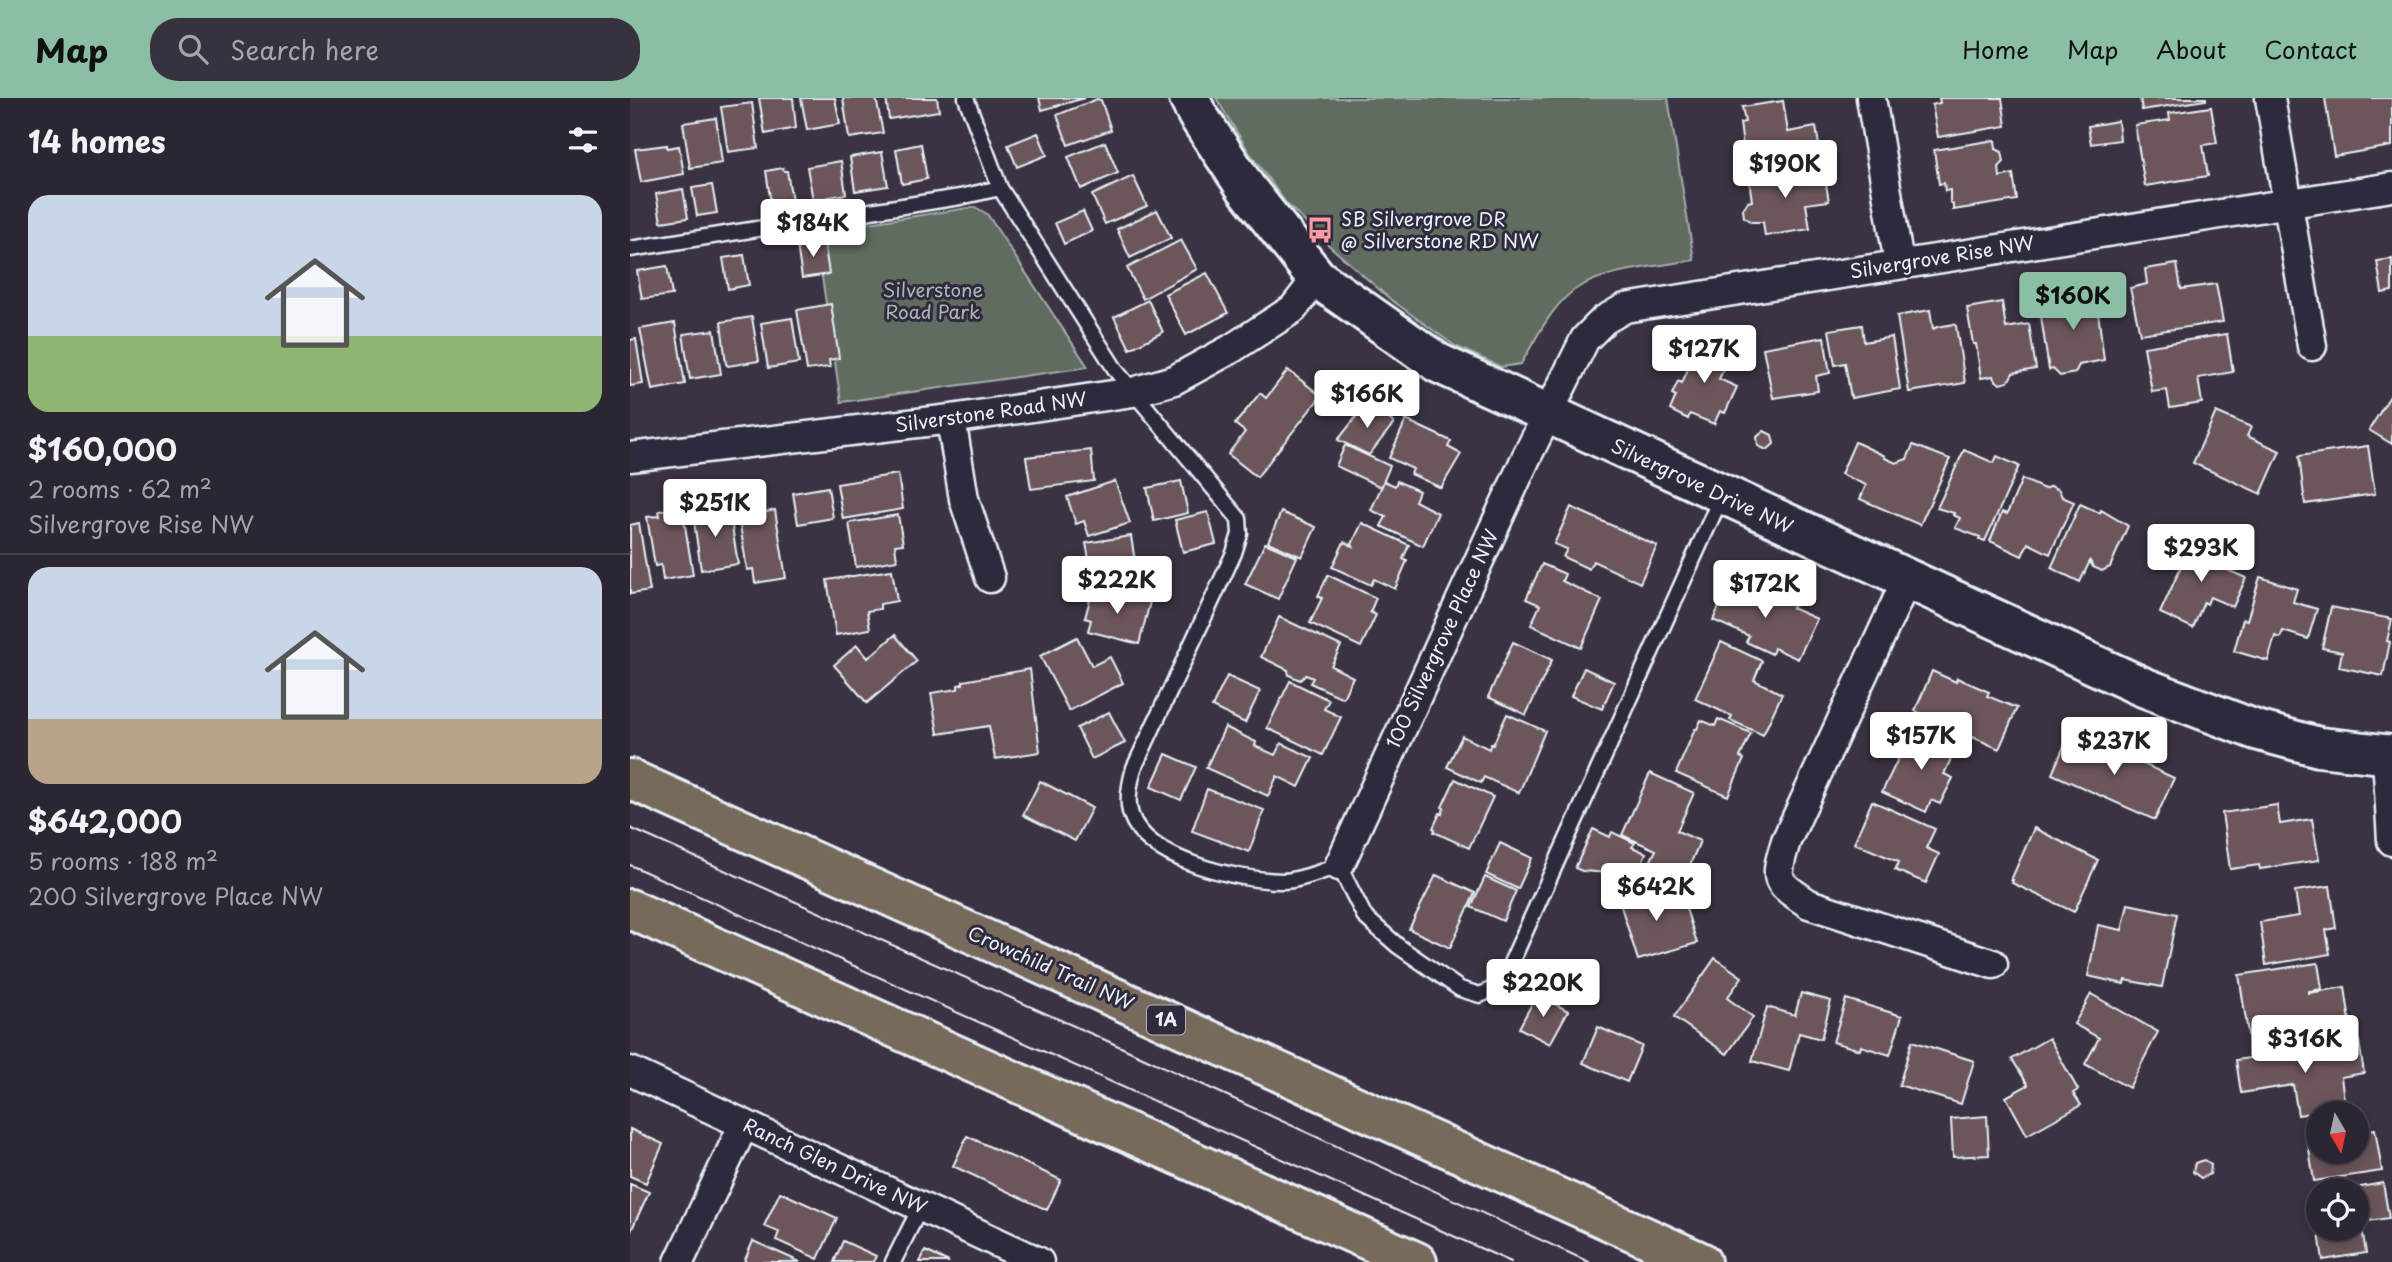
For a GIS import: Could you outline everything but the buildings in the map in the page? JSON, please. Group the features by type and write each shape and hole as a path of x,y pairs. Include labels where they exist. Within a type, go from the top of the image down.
{"highway":[{"name":"Crowchild Trail NW","path":"630,779 1701,1262"},
{"path":"630,909 1417,1262"}],"street":[{"name":"Silvergrove Drive NW","path":"1189,98 1246,188 1317,278 1437,363 2143,687 2256,730 2319,747 2390,755"},
{"path":"1871,98 1899,263"},
{"path":"2270,98 2312,346"},
{"name":"Silvergrove Rise NW","path":"1547,413 1585,339 1604,320 1625,308 2392,187"},
{"name":"Silverstone Road NW","path":"630,457 951,419 1133,392 1174,380 1231,349 1293,309 1317,278"},
{"name":"100 Silvergrove Place NW","path":"1339,866 1547,413"},
{"path":"951,419 964,499 990,578"},
{"path":"1907,579 1786,841 1778,877 1783,887 1809,904 1993,964"},
{"path":"2390,755 2392,841"},
{"name":"Ranch Glen Drive NW","path":"630,1071 1039,1262"},
{"path":"679,1262 744,1124"}],"lane":[{"path":"966,98 1000,188 1117,372 1238,519 1240,534 1234,553 1134,768 1129,786 1130,814 1141,834 1161,851 1237,876 1284,881 1339,866 1361,914 1398,946 1460,989 1480,995 1497,987 1507,972 1722,495"},
{"path":"630,249 960,197 1000,188"},
{"path":"894,1262 921,1206"}],"green space":[{"path":"1216,98 1668,98 1694,260 1621,272 1579,287 1553,311 1521,364 1501,367 1455,346 1390,299 1325,242 1286,203 1249,152"},
{"name":"Silverstone Road Park","path":"975,207 987,214 1088,367 841,402 815,231"}],"tram line":[{"path":"630,828 1112,1043 1589,1262"},
{"path":"630,865 1511,1262"}],"place":[{"name":"SB Silvergrove DR @ Silverstone RD NW","path":"1320,230"}]}
